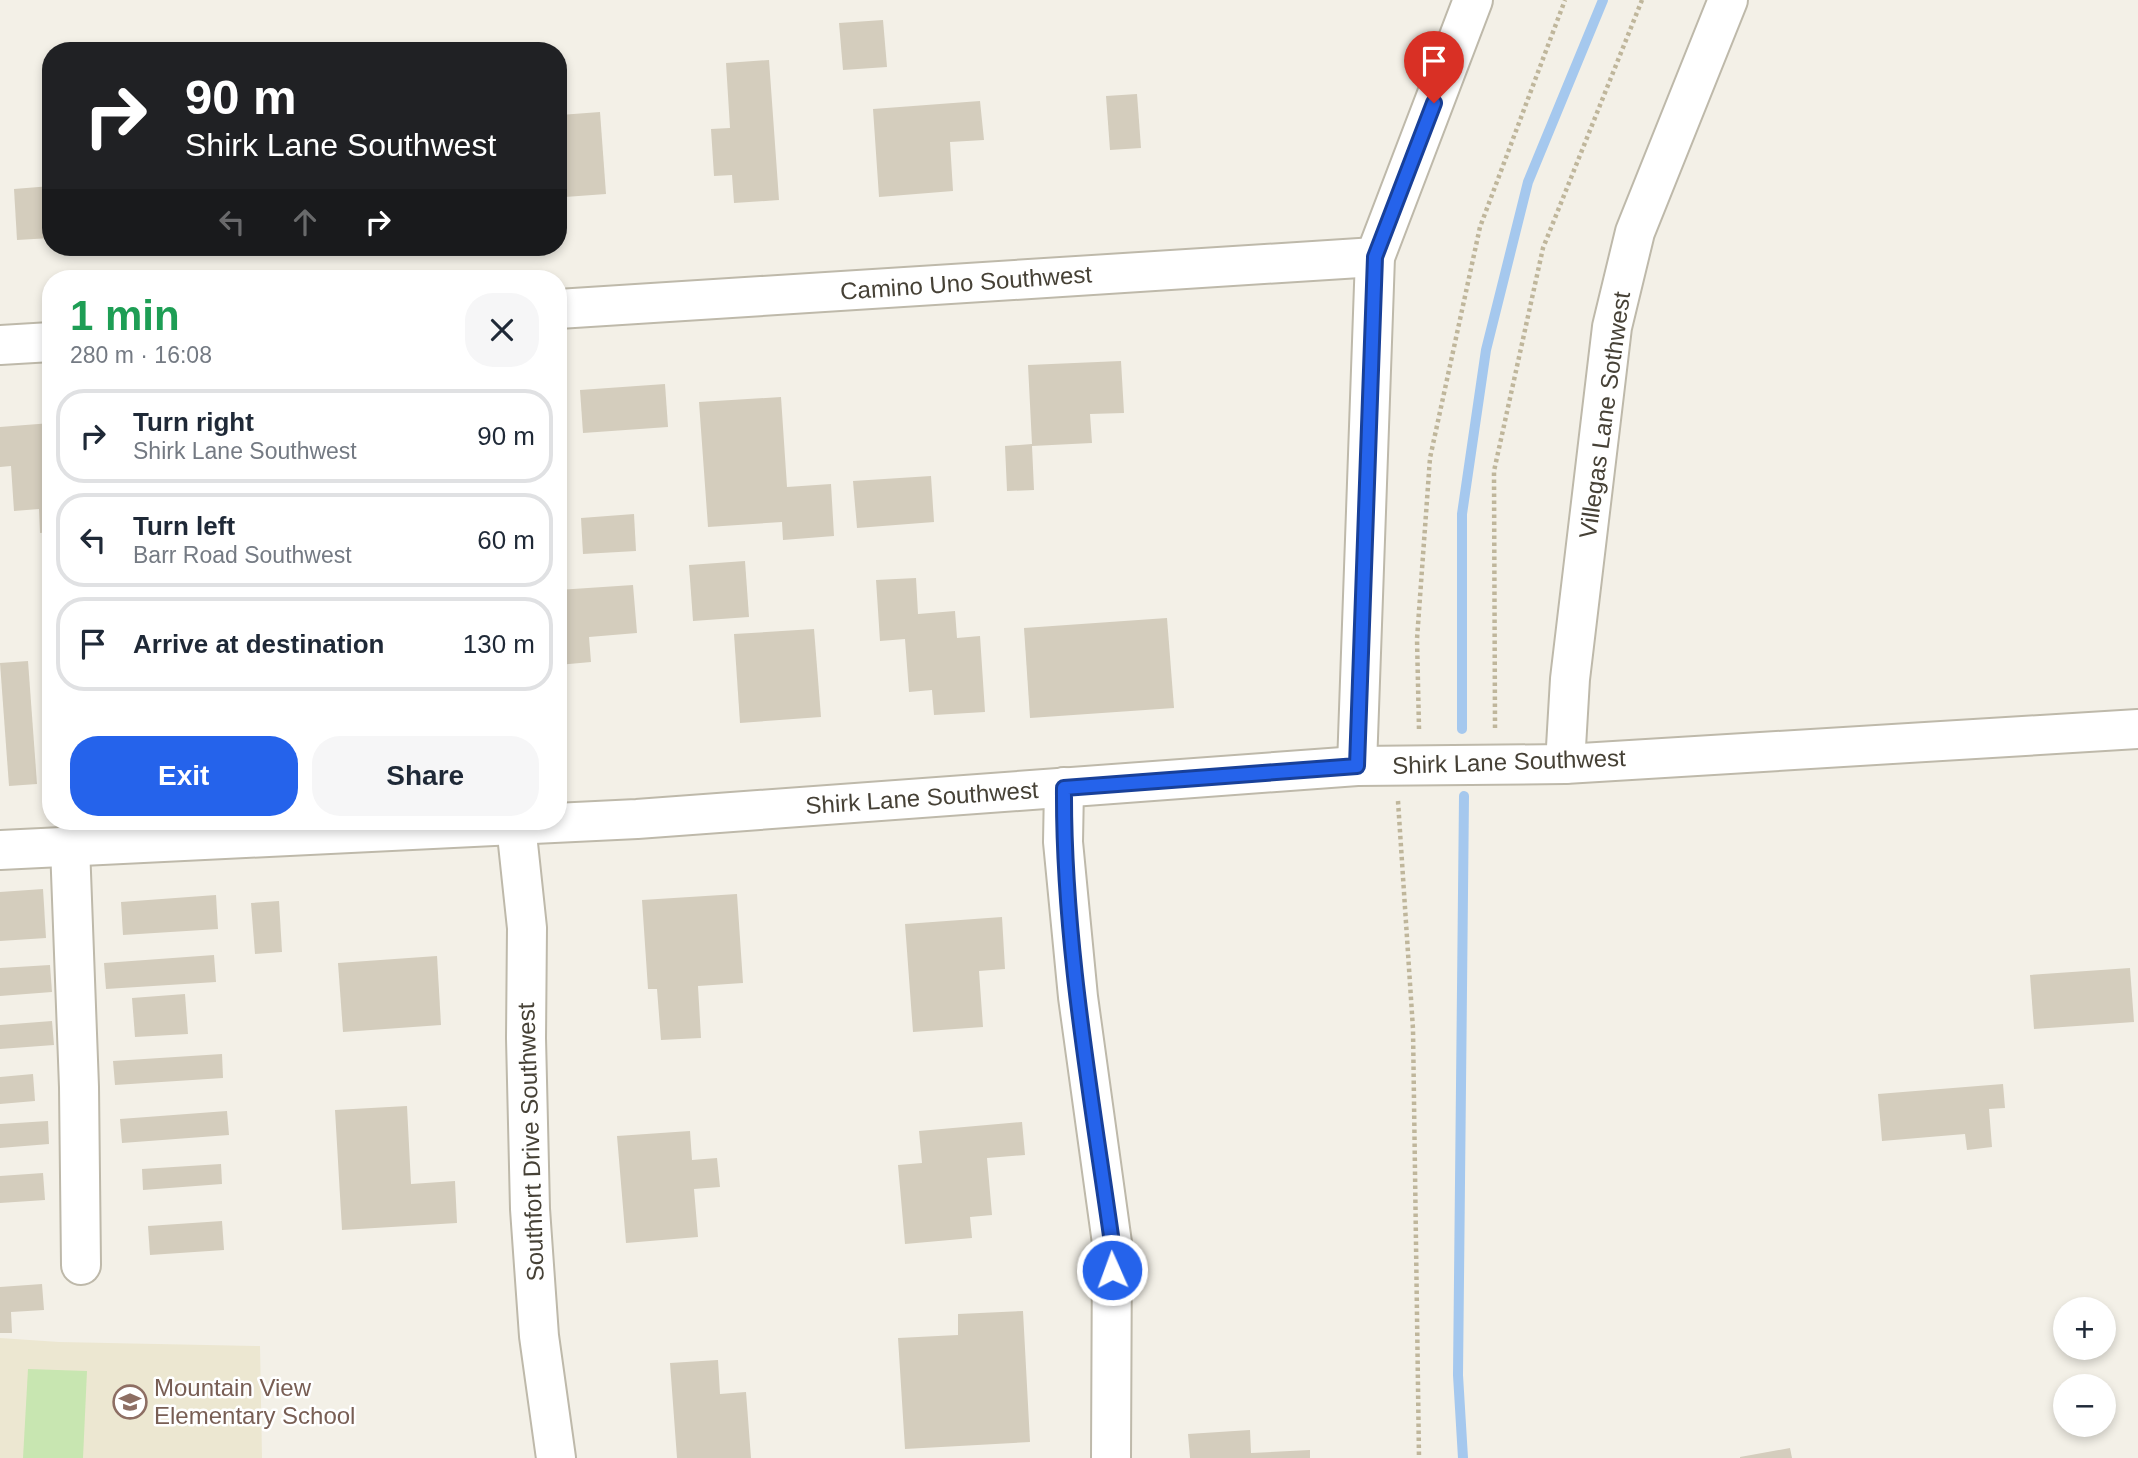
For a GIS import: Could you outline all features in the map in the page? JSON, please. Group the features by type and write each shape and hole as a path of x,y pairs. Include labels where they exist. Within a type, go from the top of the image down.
{"street":[{"path":"1357,766 1375,257 1473,0"},
{"name":"Villegas Lane Sothwest","path":"1565,764 1570,679 1612,327 1635,232 1728,0"},
{"name":"Camino Uno Southwest","path":"567,308 1375,257"},
{"path":"0,345 42,343"},
{"name":"Shirk Lane Southwest","path":"567,822 1357,766 1565,764 2138,729"},
{"path":"1064,788 1063,842 1078,997 1112,1243 1111,1458"},
{"name":"Shirk Lane Southwest","path":"0,850 410,830"},
{"name":"Southfort Drive Southwest","path":"517,830 527,928 526,1038 530,1209 539,1336 556,1458"},
{"path":"70,846 79,1087 81,1265"}],"path":[{"path":"1419,1458 1408,765 1430,458 1480,227 1565,0"},
{"path":"1496,764 1494,471 1543,248 1642,0"}],"shaded area":[{"name":"Mountain View Elementary School","path":"0,1338 59,1342 260,1346 262,1458 0,1458"}],"green space":[{"path":"28,1369 87,1371 83,1458 23,1458"}],"building":[{"path":"883,20 887,67 843,70 839,23"},
{"path":"769,60 779,200 734,203 732,175 714,176 711,129 730,128 726,63"},
{"path":"1137,94 1141,148 1110,150 1106,96"},
{"path":"980,101 984,140 950,142 953,191 879,197 873,109"},
{"path":"600,112 606,194 567,197 567,114"},
{"path":"42,187 42,239 17,240 14,189"},
{"path":"1121,361 1124,413 1090,414 1092,443 1032,446 1034,490 1007,491 1005,446 1032,444 1028,365"},
{"path":"665,384 668,427 583,433 580,390"},
{"path":"781,397 787,487 831,484 834,536 783,540 782,522 708,527 699,402"},
{"path":"42,424 42,533 39,509 14,511 11,466 0,467 0,427"},
{"path":"931,476 934,522 857,528 853,481"},
{"path":"634,514 636,551 583,554 581,518"},
{"path":"745,561 749,617 693,621 689,565"},
{"path":"916,578 918,614 955,611 957,638 980,636 985,712 934,715 932,690 909,692 905,639 880,641 876,580"},
{"path":"633,585 637,633 589,637 591,662 567,664 567,589"},
{"path":"1167,618 1174,708 1030,718 1024,628"},
{"path":"814,629 821,717 740,723 734,634"},
{"path":"28,661 37,784 9,786 0,663"},
{"path":"43,889 46,938 0,941 0,892"},
{"path":"737,894 743,983 698,986 701,1038 661,1040 657,989 648,989 642,900"},
{"path":"216,895 218,929 123,935 121,902"},
{"path":"279,901 282,952 255,954 251,903"},
{"path":"1002,917 1005,969 979,971 983,1027 913,1032 905,924"},
{"path":"214,955 216,982 106,989 104,963"},
{"path":"437,956 441,1025 343,1032 338,963"},
{"path":"50,965 52,992 0,996 0,968"},
{"path":"2130,968 2134,1022 2034,1029 2030,975"},
{"path":"185,994 188,1034 135,1037 132,998"},
{"path":"52,1021 54,1045 0,1049 0,1025"},
{"path":"222,1054 223,1078 115,1085 113,1061"},
{"path":"33,1074 35,1101 0,1104 0,1077"},
{"path":"2003,1084 2005,1108 1989,1109 1992,1147 1967,1150 1965,1134 1882,1141 1878,1094"},
{"path":"407,1106 411,1184 455,1181 457,1223 342,1230 335,1110"},
{"path":"227,1111 229,1135 122,1143 120,1119"},
{"path":"48,1121 49,1144 0,1148 0,1124"},
{"path":"1022,1122 1025,1155 987,1158 992,1215 970,1217 972,1238 905,1244 898,1165 922,1163 919,1131"},
{"path":"690,1131 692,1160 717,1158 720,1187 694,1189 698,1237 626,1243 617,1136"},
{"path":"221,1164 222,1184 143,1190 142,1169"},
{"path":"43,1173 45,1200 0,1203 0,1176"},
{"path":"222,1221 224,1250 150,1255 148,1226"},
{"path":"42,1284 44,1310 11,1312 12,1333 0,1333 0,1287"},
{"path":"1023,1311 1030,1442 905,1449 898,1338 958,1335 958,1314"},
{"path":"718,1360 720,1394 746,1392 751,1458 677,1458 670,1363"},
{"path":"1250,1430 1251,1453 1310,1450 1310,1458 1190,1458 1188,1434"},
{"path":"1790,1448 1792,1458 1740,1458 1740,1457"}],"waterway":[{"path":"1462,729 1462,514 1486,350 1528,182 1603,0"},
{"path":"1463,1458 1458,1375 1464,796"}],"place":[{"name":"Mountain View Elementary School","path":"130,1402"}],"route":[{"path":"1112,1270 1112,1243 1078,997 1063,842 1064,788 1357,766 1375,257 1434,103"}]}
